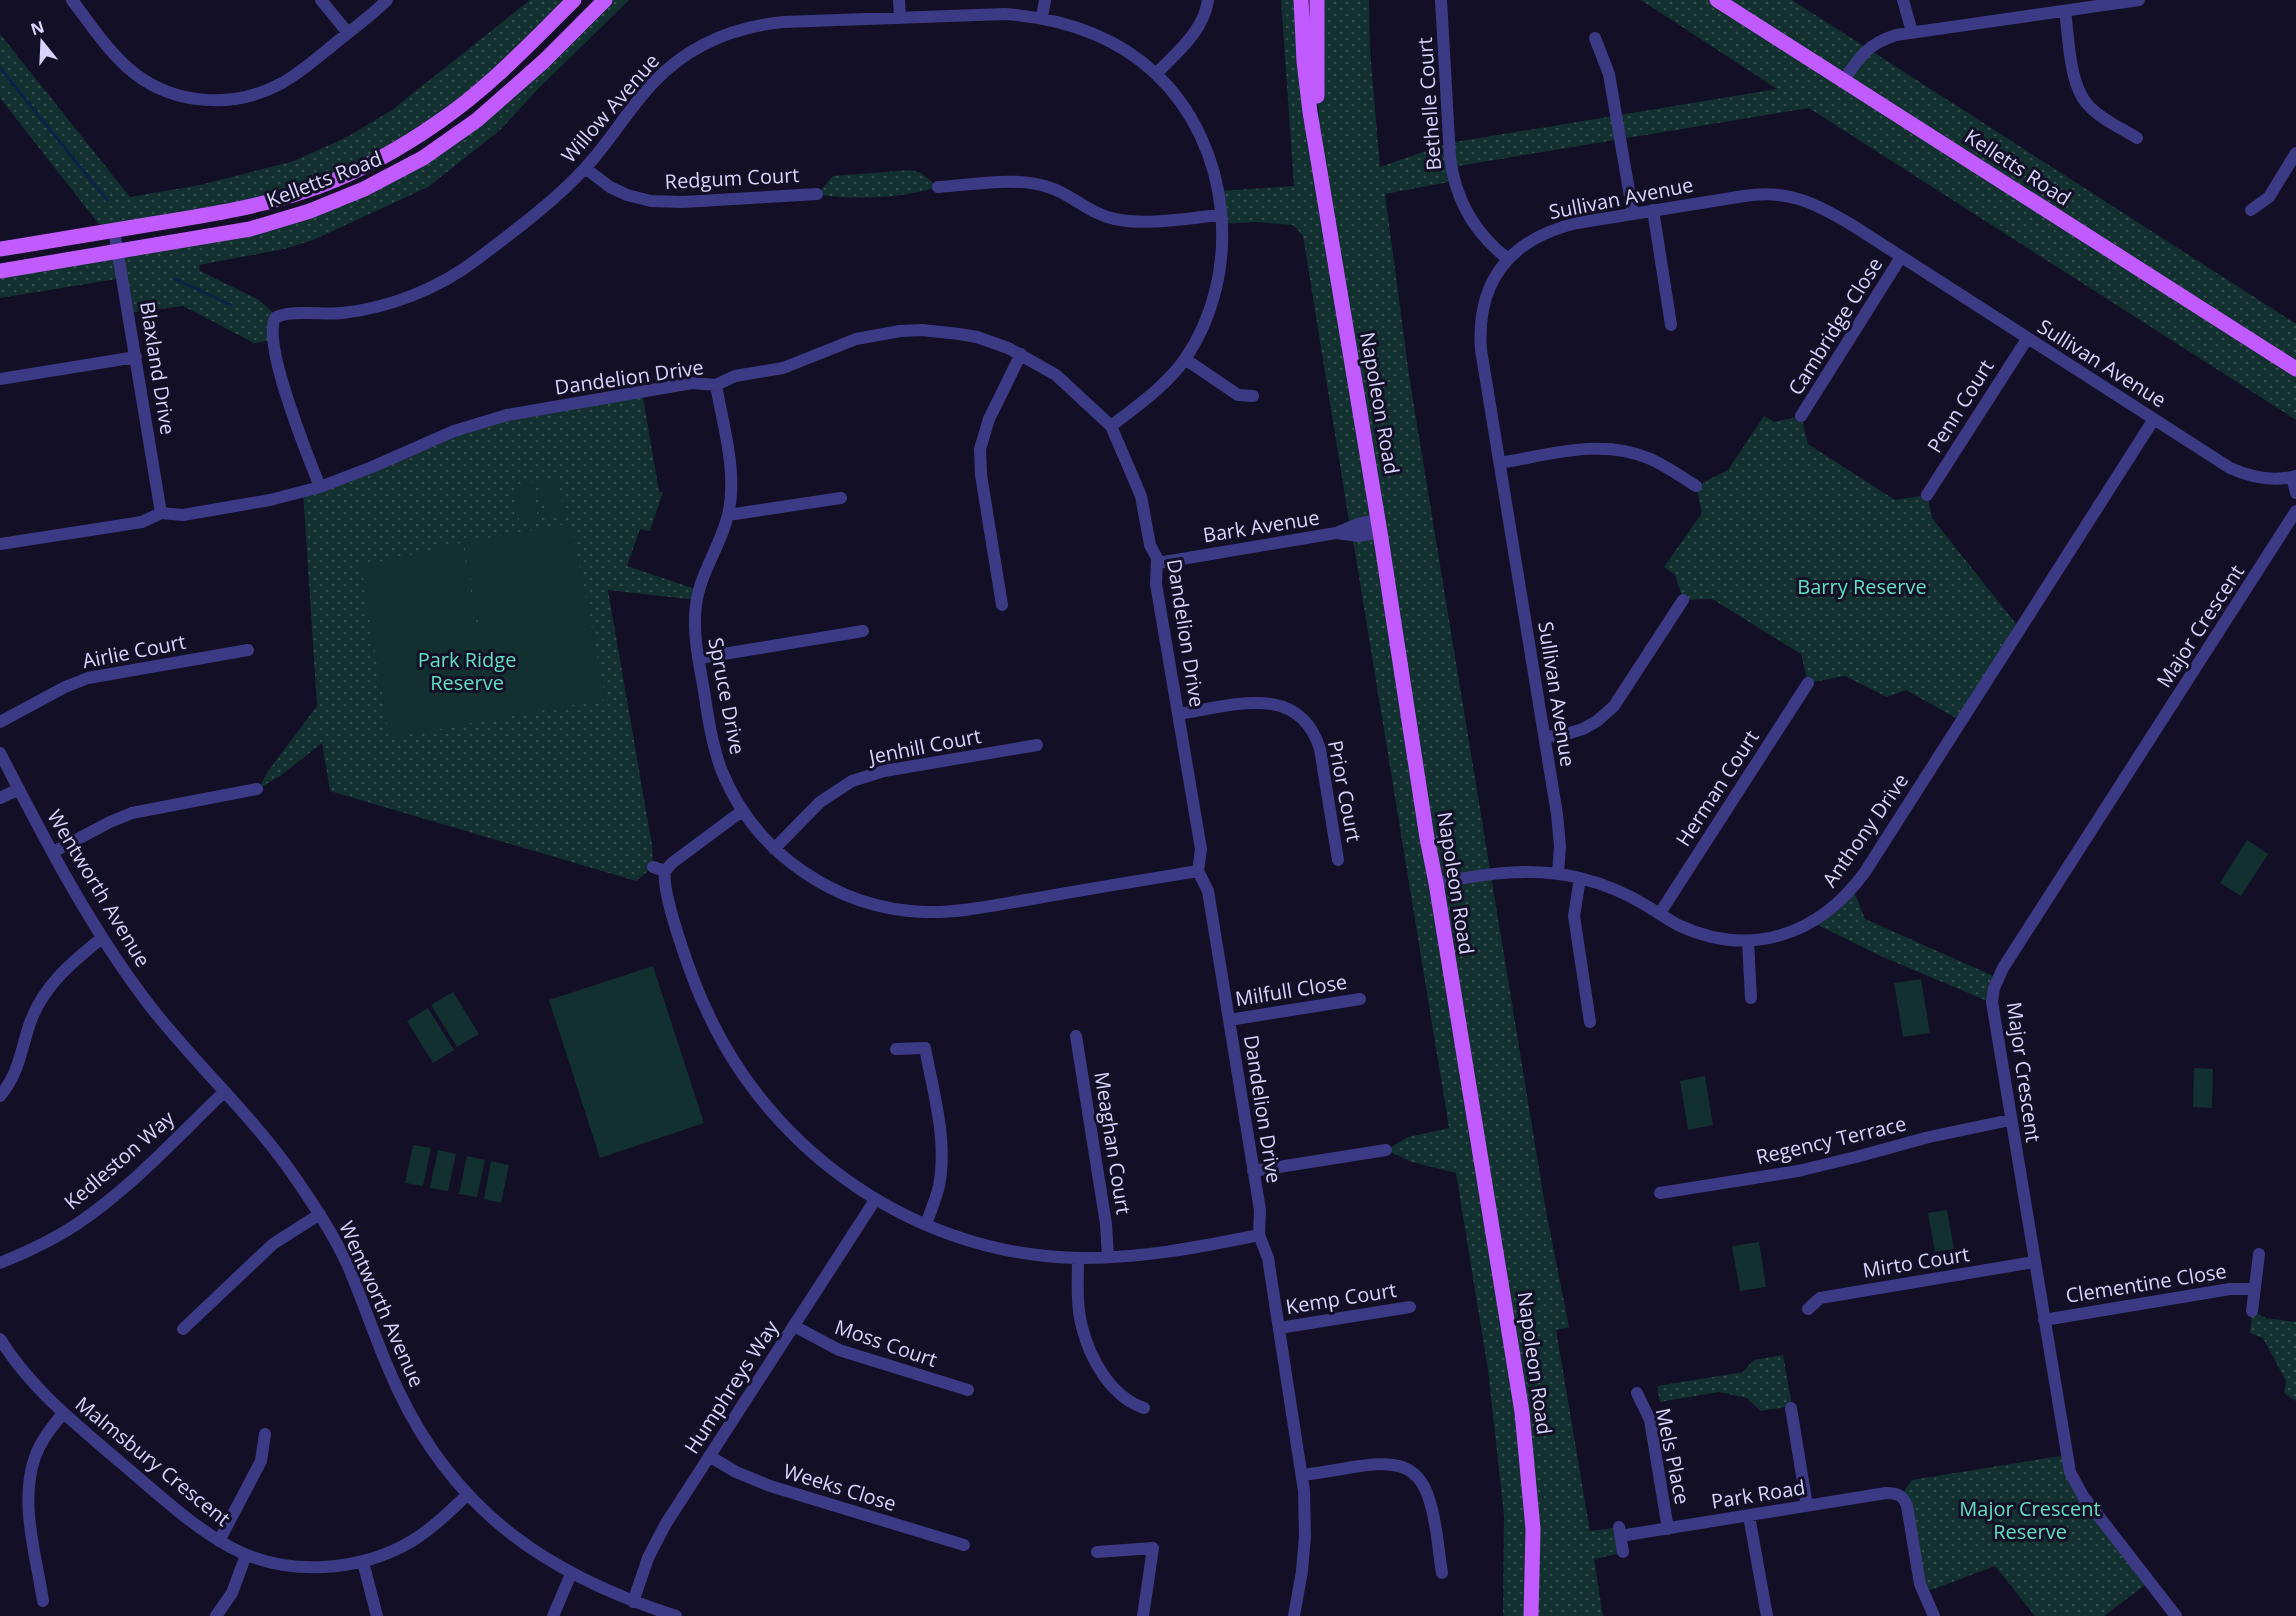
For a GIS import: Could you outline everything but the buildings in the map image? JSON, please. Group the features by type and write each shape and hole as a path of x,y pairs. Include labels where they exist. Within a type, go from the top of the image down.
{"main road":[{"name":"Kelletts Road","path":"0,249 224,213 274,201 320,185 366,165 422,133 463,104 510,63 574,0"},
{"name":"Kelletts Road","path":"0,271 239,231 292,217 337,201 394,175 449,141 477,120 544,61 605,0"},
{"name":"Napoleon Road","path":"1301,0 1304,61 1310,112 1522,1412 1533,1529 1532,1616"},
{"name":"Napoleon Road","path":"1317,0 1319,159"},
{"name":"Kelletts Road","path":"1717,0 2296,369"}],"street":[{"path":"72,0 114,54 142,79 173,94 208,100 237,99 274,87 297,73 387,0"},
{"path":"321,0 348,33"},
{"path":"899,0 900,18"},
{"path":"1042,17 1044,0"},
{"path":"1156,74 1192,36 1202,21 1208,0"},
{"name":"Bethelle Court","path":"1441,0 1450,157 1454,183 1462,206 1473,224 1491,245 1508,259"},
{"path":"1903,0 1912,32"},
{"path":"1844,80 1859,58 1882,39 1912,32 2139,0"},
{"path":"2065,11 2076,83 2083,100 2096,112 2137,138"},
{"name":"Willow Avenue","path":"320,487 282,383 272,328 275,318 283,315 334,314 362,310 405,298 437,284 475,261 585,168 653,83 683,57 714,39 741,29 769,23 1005,14 1042,17 1073,26 1101,38 1127,52 1156,74 1179,103 1201,140 1215,175 1221,215 1221,263 1215,292 1200,331 1185,359 1150,396 1111,426"},
{"path":"1595,38 1610,74 1633,214"},
{"path":"2251,210 2269,197 2296,153"},
{"name":"Redgum Court","path":"585,168 617,191 651,201 683,202 818,194"},
{"path":"938,187 1010,182 1038,184 1050,187 1099,215 1127,221 1221,215"},
{"name":"Sullivan Avenue","path":"1558,873 1559,831 1546,737 1481,351 1480,330 1482,310 1489,290 1508,259 1532,239 1552,230 1653,210 1754,194 1792,196 1822,208 2238,472 2272,479 2294,476"},
{"path":"1653,210 1671,326"},
{"name":"Blaxland Drive","path":"114,231 161,513"},
{"name":"Cambridge Close","path":"1801,416 1901,257"},
{"name":"Dandelion Drive","path":"0,544 142,522 161,513 183,515 270,500 320,487 434,439 499,417 692,383 716,385 735,376 783,368 856,339 900,331 922,330 968,336 996,343 1040,364 1068,385 1111,426 1135,480 1145,514 1150,545 1158,563 1156,584 1201,849 1198,871 1208,891 1261,1218 1258,1235 1268,1258 1302,1475 1305,1536 1294,1616"},
{"name":"Penn Court","path":"1927,495 2027,339"},
{"path":"1002,605 981,475 980,449 989,419 1021,354"},
{"path":"0,380 136,357"},
{"path":"1185,359 1238,395 1253,396"},
{"name":"Spruce Drive","path":"716,385 730,473 728,514 701,580 695,628 710,727 717,757 726,781 742,811 774,849 810,877 849,897 895,909 924,912 974,908 1198,871"},
{"name":"Anthony Drive","path":"1436,883 1504,872 1558,873 1618,890 1675,923 1700,933 1748,941 1782,935 1812,922 1837,905 1858,882 2154,419"},
{"path":"1500,463 1580,449 1613,449 1646,457 1696,486"},
{"path":"2294,476 2296,493"},
{"path":"728,514 842,498"},
{"name":"Major Crescent","path":"2176,1616 2073,1480 2066,1455 1992,1003 1999,975 2296,511"},
{"name":"Bark Avenue","path":"1158,563 1336,533 1358,524 1379,526"},
{"path":"1546,737 1583,729 1597,721 1614,706 1683,600"},
{"path":"699,658 863,631"},
{"name":"Airlie Court","path":"0,722 65,687 88,678 249,650"},
{"name":"Herman Court","path":"1660,914 1808,683"},
{"name":"Prior Court","path":"1178,714 1262,702 1289,709 1304,719 1314,733 1320,749 1338,860"},
{"name":"Jenhill Court","path":"774,849 820,802 852,781 884,771 1037,745"},
{"name":"Wentworth Avenue","path":"0,753 102,938 148,1003 268,1141 320,1215 347,1263 403,1400 432,1450 468,1494 522,1543 572,1575 633,1602 676,1616"},
{"path":"0,798 19,789"},
{"path":"53,852 132,813 159,806 258,789"},
{"path":"742,811 680,857 659,869 693,980 711,1022 735,1064 775,1117 810,1153 875,1200 926,1225 1009,1251 1078,1258 1108,1257 1171,1251 1258,1235"},
{"path":"1580,878 1574,916 1590,1022"},
{"path":"0,1096 17,1068 29,1024 42,998 67,967 102,938"},
{"path":"1748,941 1751,998"},
{"name":"Milfull Close","path":"1229,1020 1360,999"},
{"name":"Meaghan Court","path":"1076,1036 1106,1224 1108,1257"},
{"path":"896,1050 926,1048 930,1071 942,1159 939,1187 926,1225"},
{"name":"Kedleston Way","path":"0,1263 55,1238 94,1211 147,1166 224,1092"},
{"name":"Regency Terrace","path":"1660,1193 1798,1171 1856,1158 1929,1137 2010,1120"},
{"path":"1253,1171 1386,1150"},
{"name":"Humphreys Way","path":"633,1602 657,1539 875,1200"},
{"path":"183,1329 273,1244 320,1215"},
{"name":"Clementine Close","path":"2252,1311 2259,1254"},
{"path":"1078,1258 1078,1304 1088,1345 1113,1388 1128,1401 1144,1408"},
{"name":"Mirto Court","path":"1808,1309 1820,1298 2034,1262"},
{"name":"Clementine Close","path":"2044,1320 2230,1289 2254,1289"},
{"name":"Kemp Court","path":"1279,1328 1410,1307"},
{"name":"Moss Court","path":"794,1326 845,1352 968,1390"},
{"name":"Malmsbury Crescent","path":"0,1339 28,1380 63,1413 176,1509 219,1541 246,1555 267,1562 298,1566 333,1566 363,1562 397,1548 425,1532 468,1494"},
{"name":"Mels Place","path":"1637,1393 1650,1420 1668,1529"},
{"path":"1791,1408 1807,1506"},
{"path":"43,1601 30,1519 29,1482 40,1445 63,1413"},
{"path":"219,1541 261,1461 265,1434"},
{"name":"Weeks Close","path":"709,1456 736,1472 770,1486 964,1545"},
{"path":"1302,1475 1376,1464 1392,1464 1407,1469 1419,1479 1429,1497 1442,1573"},
{"name":"Park Road","path":"1623,1552 1620,1532 1668,1529 1886,1493 1901,1495 1907,1506 1920,1584 1934,1616"},
{"path":"1749,1515 1767,1616"},
{"path":"1097,1552 1153,1548 1143,1616"},
{"path":"216,1616 232,1593 246,1555"},
{"path":"363,1562 377,1616"},
{"path":"553,1616 572,1575"}],"green space":[{"path":"530,0 574,0 463,104 320,185 105,232 0,98 0,34 130,197 200,185 294,161 347,137 392,110"},
{"path":"605,0 629,0 538,89 500,130 428,187 313,240 284,249 199,265 200,271 259,300 277,316 274,340 254,343 183,306 129,313 123,278 0,298 0,271 250,229 423,158"},
{"path":"1281,0 1301,0 1319,154 1317,0 1369,0 1370,50 1380,167 1449,143 1777,89 1641,0 1792,0 2296,324 2296,420 1809,108 1452,167 1454,181 1385,194 1410,382 1546,1211 1569,1327 1556,1330 1590,1531 1613,1528 1618,1554 1594,1559 1603,1616 1503,1616 1504,1516 1488,1370 1456,1173 1412,1162 1386,1150 1408,1137 1449,1128 1352,534 1380,532 1378,521 1350,527 1303,236 1293,225 1256,222 1222,224 1218,191 1294,186"},
{"path":"910,170 921,173 938,187 909,194 878,197 817,194 833,176"},
{"name":"Park Ridge Reserve","path":"642,392 659,491 663,492 650,531 640,529 627,566 698,590 696,600 608,590 652,845 653,867 636,881 330,791 322,743 280,776 258,789 269,770 317,706 303,491 454,431"},
{"name":"Barry Reserve","path":"1764,416 1774,422 1801,416 1808,444 1895,500 1927,495 1932,518 2020,629 1961,721 1906,690 1887,697 1845,676 1808,683 1801,654 1712,599 1683,600 1675,575 1664,567 1702,513 1696,486 1728,470"},
{"path":"558,477 564,516 546,519 540,480"},
{"path":"532,482 538,520 520,523 514,485"},
{"path":"571,523 606,699 495,719 464,543"},
{"path":"462,543 494,719 389,738 361,566"},
{"path":"2247,840 2268,854 2241,896 2220,883"},
{"path":"1853,889 1865,919 1998,978 1992,1003 1883,957 1812,922"},
{"path":"653,966 704,1123 600,1158 549,1000"},
{"path":"1921,979 1930,1033 1903,1037 1894,983"},
{"path":"453,992 479,1034 457,1047 431,1005"},
{"path":"428,1008 454,1050 433,1063 407,1021"},
{"path":"2194,1068 2213,1069 2212,1108 2193,1107"},
{"path":"1705,1076 1713,1125 1688,1130 1680,1081"},
{"path":"413,1145 431,1148 423,1186 405,1183"},
{"path":"438,1150 456,1154 448,1191 430,1188"},
{"path":"467,1156 485,1160 477,1197 459,1194"},
{"path":"491,1161 509,1165 501,1203 484,1199"},
{"path":"1947,1210 1954,1249 1935,1252 1928,1213"},
{"path":"1759,1242 1766,1287 1740,1291 1732,1246"},
{"path":"2252,1311 2266,1318 2296,1322 2296,1401 2284,1393 2286,1381 2263,1338 2250,1333"},
{"path":"1783,1355 1792,1406 1761,1411 1747,1398 1719,1392 1660,1402 1657,1386 1743,1372 1754,1360"},
{"name":"Major Crescent Reserve","path":"2066,1455 2070,1472 2149,1582 2104,1616 2035,1616 1995,1566 1923,1593 1901,1495 1912,1480"}],"waterway":[{"path":"0,68 107,200"},
{"path":"175,279 231,305"}]}
